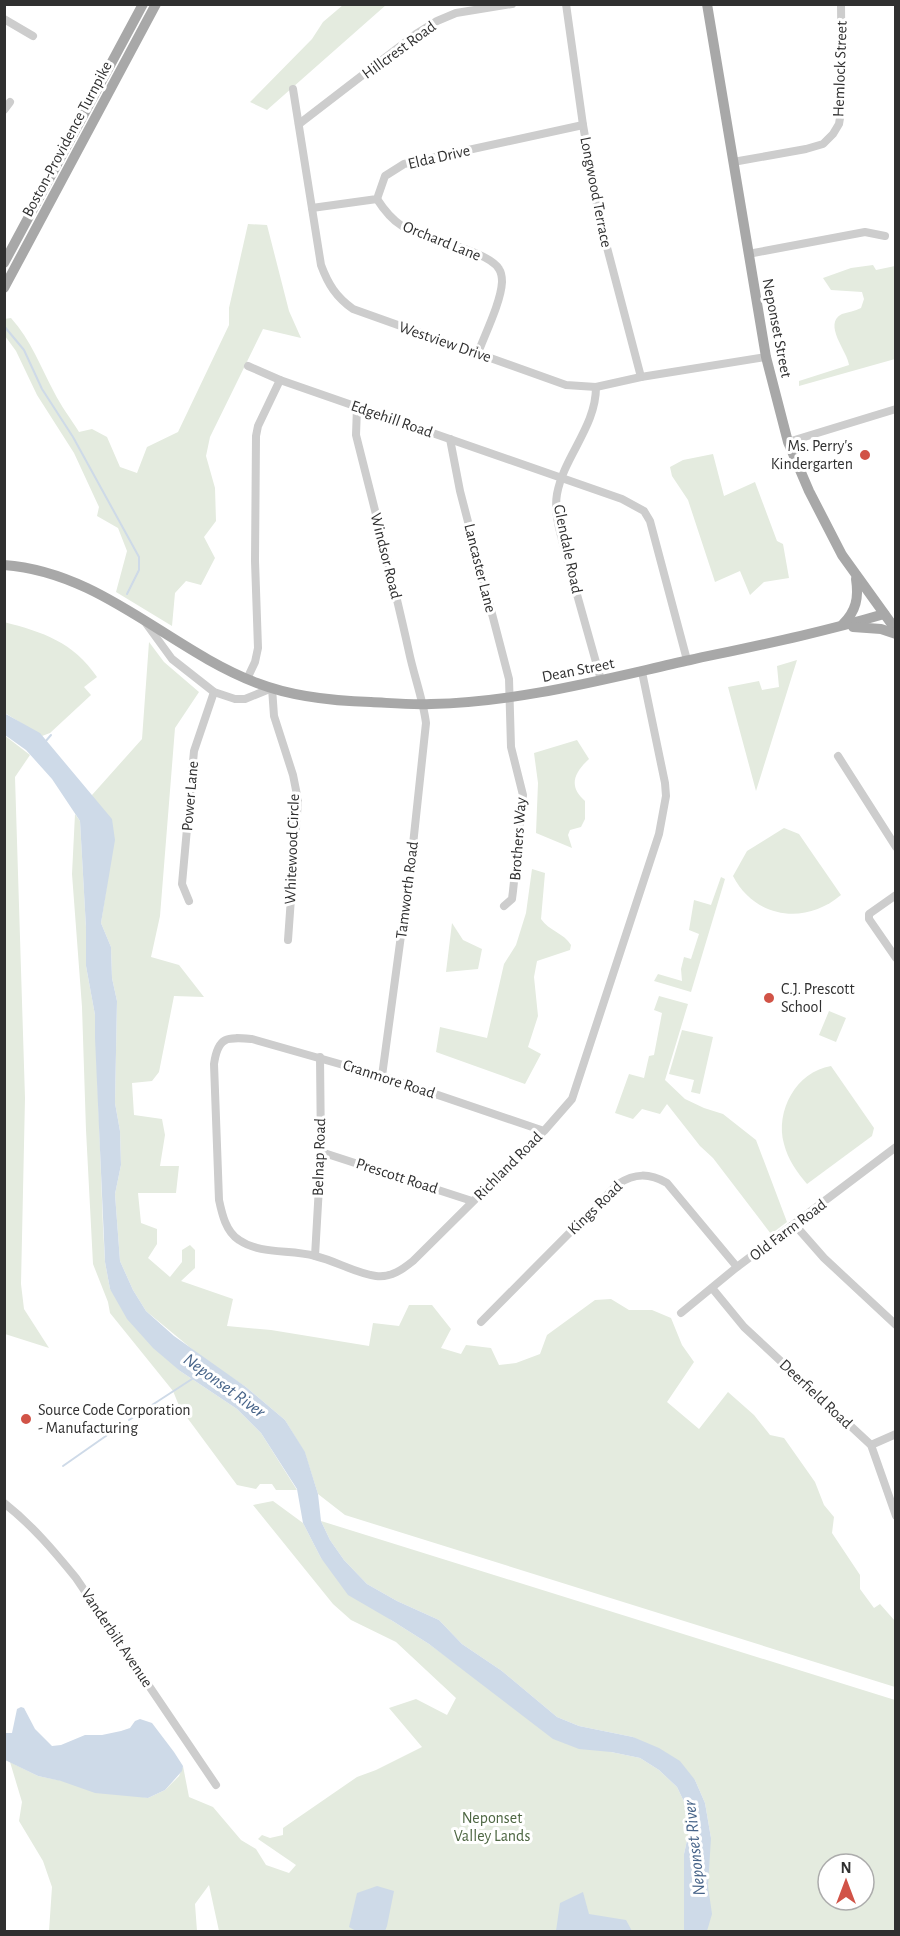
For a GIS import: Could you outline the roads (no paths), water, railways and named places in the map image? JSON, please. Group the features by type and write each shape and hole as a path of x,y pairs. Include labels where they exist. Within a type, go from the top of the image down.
{"main road":[{"name":"Boston-Providence Turnpike","path":"4,263 143,4"},
{"name":"Boston-Providence Turnpike","path":"4,288 156,4"},
{"name":"Neponset Street","path":"707,4 766,357 788,442 821,518 856,576 896,632"},
{"name":"Dean Street","path":"4,565 24,567 63,577 100,593 213,663 272,688 317,698 424,704 510,698 642,672 840,627 884,614"},
{"path":"840,627 852,614 856,605 858,588 856,576"},
{"path":"840,627 862,627 896,632"}],"street":[{"name":"Hillcrest Road","path":"299,124 416,34 437,21 456,13 512,4"},
{"name":"Longwood Terrace","path":"566,4 599,217 641,377"},
{"name":"Hemlock Street","path":"733,162 806,149 823,144 833,134 839,124 842,106 841,4"},
{"path":"4,19 33,36"},
{"name":"Westview Drive","path":"293,89 321,265 328,284 352,309 566,385 596,387 641,377 766,357"},
{"path":"4,110 10,102"},
{"name":"Elda Drive","path":"377,199 385,176 404,164 583,125"},
{"path":"312,208 377,199"},
{"name":"Orchard Lane","path":"377,199 388,215 403,227 479,256 492,262 499,269 502,280 500,291 478,353"},
{"path":"748,254 865,232 885,236"},
{"name":"Edgehill Road","path":"249,366 280,380 622,499 644,511 650,520 687,660"},
{"path":"248,679 258,648 255,436 280,380"},
{"name":"Glendale Road","path":"596,387 596,402 591,417 562,479 557,502 562,539 601,680"},
{"name":"Windsor Road","path":"357,407 356,435 416,684 424,704"},
{"path":"788,442 896,409"},
{"name":"Lancaster Lane","path":"450,439 460,491 509,679 510,698"},
{"name":"Dean Street","path":"144,620 172,659 214,692 235,699 245,699 272,688"},
{"name":"Richland Road","path":"232,1038 223,1041 216,1049 214,1064 219,1200 228,1228 236,1239 255,1248 315,1256 377,1276 400,1271 544,1131 572,1099 659,834 664,811 664,783 642,672"},
{"name":"Whitewood Circle","path":"272,688 274,716 293,775 298,800 288,940"},
{"name":"Power Lane","path":"189,901 182,884 195,751 214,692"},
{"name":"Brothers Way","path":"504,906 512,899 522,795 511,747 510,698"},
{"name":"Tamworth Road","path":"382,1076 422,772 426,723 424,704"},
{"path":"838,756 896,847"},
{"path":"896,895 869,914 868,919 896,958"},
{"name":"Cranmore Road","path":"232,1038 252,1039 320,1057 544,1131"},
{"name":"Belnap Road","path":"315,1256 321,1152 320,1057"},
{"name":"Old Farm Road","path":"681,1313 896,1147"},
{"name":"Prescott Road","path":"321,1152 472,1201"},
{"name":"Kings Road","path":"481,1322 618,1184 628,1177 646,1174 667,1182 737,1268"},
{"path":"795,1225 824,1258 896,1325"},
{"name":"Deerfield Road","path":"712,1288 744,1327 871,1445 896,1516"},
{"path":"871,1445 896,1434"},
{"name":"Vanderbilt Avenue","path":"4,1503 19,1514 76,1578 216,1785"}],"water":[{"name":"Neponset River","path":"4,713 40,733 112,819 115,840 101,923 111,947 112,978 117,1001 115,1103 120,1131 121,1165 115,1194 120,1261 133,1290 146,1311 174,1336 246,1387 285,1420 305,1452 318,1494 321,1521 330,1540 344,1560 367,1584 439,1620 462,1644 502,1671 557,1717 579,1726 633,1737 659,1748 680,1761 695,1780 705,1803 711,1838 708,1886 712,1914 707,1931 684,1931 684,1854 689,1831 687,1808 677,1787 659,1770 640,1758 579,1749 553,1739 429,1644 348,1595 321,1558 303,1523 297,1489 261,1433 237,1409 180,1371 153,1348 127,1319 110,1289 105,1262 95,1015 86,966 80,821 52,779 26,750 5,735"},
{"path":"24,1708 35,1729 52,1746 61,1745 85,1735 102,1735 121,1731 130,1728 135,1721 140,1719 152,1723 183,1766 182,1771 165,1790 148,1798 95,1793 38,1776 5,1760 5,1733 12,1733 17,1709"},
{"path":"377,1886 394,1891 385,1931 356,1931 349,1927 357,1893"},
{"path":"583,1892 589,1914 626,1920 632,1931 556,1931 560,1903"}],"waterway":[{"path":"4,326 24,350 42,389 73,437 139,557 139,570 127,594"},
{"path":"45,742 51,735"},
{"name":"Neponset River","path":"129,1420 192,1379"},
{"path":"63,1466 113,1431"}],"place":[{"name":"Ms. Perry's Kindergarten","path":"865,455"},
{"name":"C.J. Prescott School","path":"769,998"},
{"name":"Source Code Corporation - Manufacturing","path":"26,1419"}],"park label":[{"name":"Neponset Valley Lands","path":"492,1827"}]}
